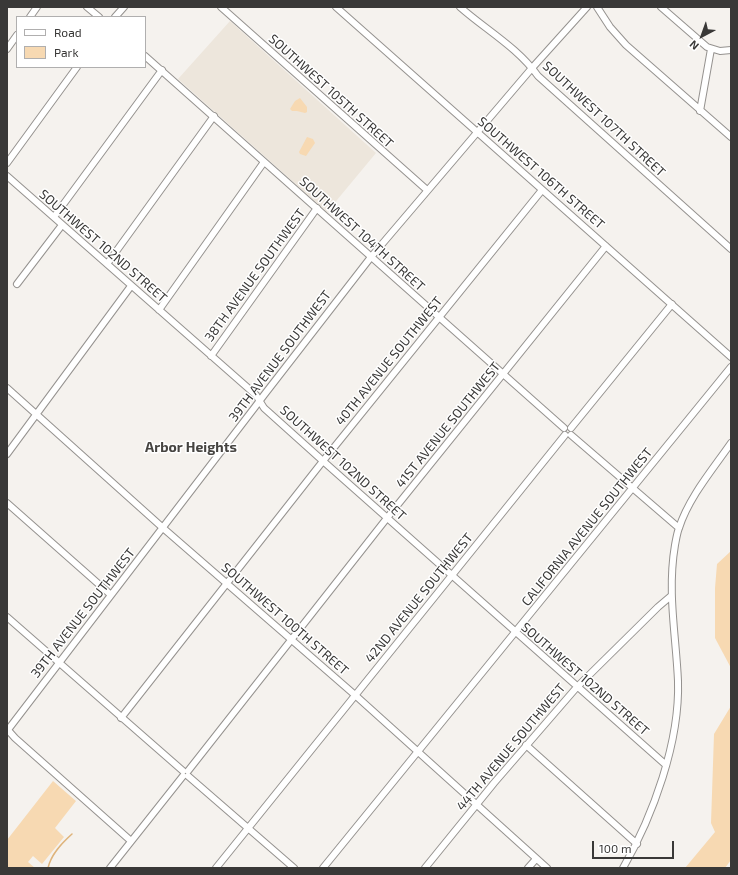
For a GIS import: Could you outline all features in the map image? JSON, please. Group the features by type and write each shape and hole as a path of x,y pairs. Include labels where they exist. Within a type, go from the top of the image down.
{"street":[{"path":"31,16 37,7"},
{"path":"88,7 98,16"},
{"path":"117,16 124,7"},
{"name":"SOUTHWEST 105TH STREET","path":"220,7 427,190"},
{"name":"SOUTHWEST 106TH STREET","path":"336,7 731,357"},
{"name":"SOUTHWEST 107TH STREET","path":"460,7 477,22 502,40 532,68 538,76 731,249"},
{"name":"39TH AVENUE SOUTHWEST","path":"7,730 371,257 585,7"},
{"path":"597,7 618,36 731,137"},
{"path":"661,7 702,44 711,49 720,51 731,50"},
{"path":"7,49 16,36"},
{"path":"700,110 711,49"},
{"name":"SOUTHWEST 104TH STREET","path":"146,57 631,488 679,528"},
{"path":"7,162 76,68"},
{"path":"54,217 162,70"},
{"path":"107,264 214,116"},
{"path":"159,310 264,162"},
{"name":"SOUTHWEST 102ND STREET","path":"7,176 256,395 264,408 666,765"},
{"name":"40TH AVENUE SOUTHWEST","path":"121,718 323,461 542,190"},
{"name":"38TH AVENUE SOUTHWEST","path":"211,356 317,208"},
{"path":"17,284 62,225"},
{"name":"41ST AVENUE SOUTHWEST","path":"110,868 186,774 387,518 606,246"},
{"path":"7,454 131,286"},
{"name":"42ND AVENUE SOUTHWEST","path":"216,868 672,304"},
{"name":"CALIFORNIA AVENUE SOUTHWEST","path":"323,868 731,367"},
{"name":"SOUTHWEST 100TH STREET","path":"7,388 547,868"},
{"path":"623,868 637,844 653,803 666,765 676,717 678,682 671,596 674,552 679,528 694,497 731,442"},
{"path":"7,503 111,595"},
{"name":"44TH AVENUE SOUTHWEST","path":"425,868 526,745 577,687 671,596"},
{"path":"7,617 294,868"},
{"path":"7,730 131,841"},
{"path":"526,745 637,844"},
{"path":"528,868 536,859"}],"shaded area":[{"path":"230,21 376,153 327,212 178,79"}],"green space":[{"path":"300,98 307,107 307,112 305,113 292,111 290,109 295,101"},
{"path":"307,137 313,139 315,143 306,156 300,154 299,152"},
{"path":"731,551 731,668 715,638 715,588 717,564"},
{"path":"731,706 731,860 725,868 685,868 715,832 711,823 714,734"},
{"path":"53,781 76,801 55,828 64,837 42,864 33,856 28,862 35,868 7,868 7,840"}],"waterway":[{"path":"48,868 54,853 72,834"}],"district":[{"name":"Arbor Heights","path":"191,447"}]}
